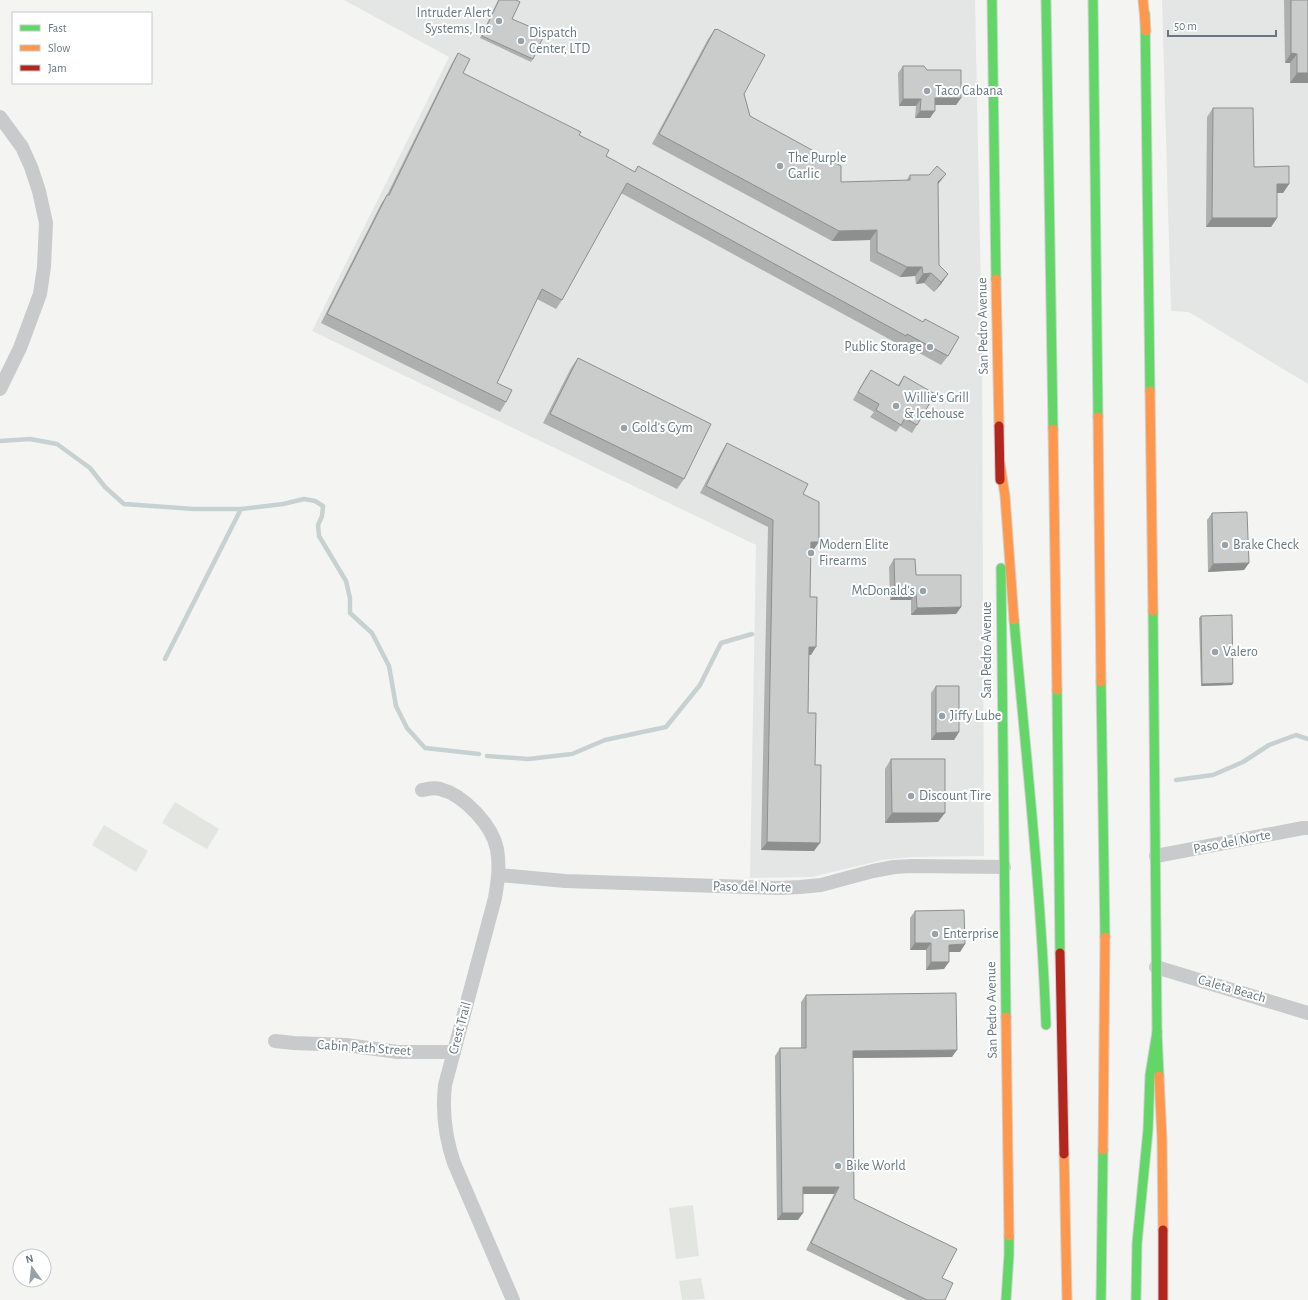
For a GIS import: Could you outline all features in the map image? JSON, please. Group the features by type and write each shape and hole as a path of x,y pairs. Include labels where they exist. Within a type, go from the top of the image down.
{"main road":[{"name":"San Pedro Avenue","path":"992,0 996,318 1000,463 1009,1254 1006,1300"},
{"path":"1046,0 1058,723 1060,984 1067,1300"},
{"path":"1093,0 1105,968 1101,1300"},
{"path":"1144,0 1146,31 1156,967 1157,1032 1162,1139 1163,1300"},
{"path":"1000,463 1005,496 1010,572 1031,805 1044,969 1047,1037"},
{"path":"1136,1300 1137,1243 1148,1130 1150,1075 1157,1032"},
{"path":"1056,1174 1067,1300"}],"street":[{"path":"0,117 22,148 31,167 39,191 46,222 44,267 40,294 20,348 0,389"},
{"name":"Crest Trail","path":"422,790 430,788 440,789 454,795 468,805 492,834 496,848 499,875 445,1085 444,1116 449,1148 454,1163 513,1300"},
{"name":"Paso del Norte","path":"1156,856 1308,828"},
{"name":"Paso del Norte","path":"499,875 565,881 800,888 821,885 894,867 1004,867"},
{"name":"Caleta Beach","path":"1156,967 1308,1013"},
{"name":"Cabin Path Street","path":"275,1041 346,1045 398,1052 454,1052"}],"shaded area":[{"path":"344,0 975,0 982,343 984,856 911,857 882,860 812,877 750,878 756,545 312,331 449,57"},
{"path":"1162,0 1308,0 1308,384 1189,312 1171,311"},
{"path":"175,802 219,829 207,849 162,823"},
{"path":"104,825 148,851 136,872 92,845"},
{"path":"693,1205 699,1256 676,1259 669,1208"},
{"path":"701,1278 705,1299 682,1300 679,1281"}],"building":[{"path":"499,0 516,0 520,2 512,19 545,33 533,59 482,36"},
{"path":"1291,0 1308,0 1308,73 1297,73 1297,54 1291,53"},
{"path":"715,29 765,55 744,94 750,116 841,166 841,182 910,180 910,175 929,175 937,166 946,174 938,182 939,265 948,274 941,282 931,273 923,274 922,267 907,267 877,252 877,230 839,231 659,134"},
{"path":"458,53 470,59 463,73 581,132 579,135 609,150 606,156 635,172 638,166 923,322 925,319 959,337 948,356 907,334 906,336 627,183 562,300 542,289 497,383 512,390 506,402 327,314 387,195 389,195"},
{"name":"Taco Cabana","path":"903,66 924,66 927,70 961,70 961,98 935,98 935,111 920,111 921,99 903,99"},
{"path":"1213,108 1253,108 1254,167 1289,166 1289,184 1277,184 1277,218 1212,218"},
{"name":"Gold's Gym","path":"578,358 711,424 684,479 550,414"},
{"name":"Willie's Grill & Icehouse","path":"871,370 899,386 904,376 935,394 917,425 905,418 901,425 876,410 879,404 858,392"},
{"path":"727,443 808,484 803,494 819,502 819,542 811,542 810,597 817,597 816,647 809,647 808,713 816,713 815,765 821,765 820,843 767,842 773,520 706,486"},
{"name":"Brake Check","path":"1247,512 1249,563 1213,564 1212,513"},
{"name":"McDonald's","path":"894,559 915,559 916,575 961,575 961,607 917,608 916,592 895,593"},
{"name":"Valero","path":"1232,615 1233,683 1202,684 1201,616"},
{"name":"Jiffy Lube","path":"936,686 959,686 959,732 936,733"},
{"name":"Discount Tire","path":"891,759 945,759 945,813 892,813"},
{"name":"Enterprise","path":"964,910 965,944 949,945 949,962 931,962 931,943 915,943 915,911"},
{"path":"956,993 957,1050 853,1051 854,1199 957,1249 942,1278 953,1283 945,1300 927,1300 811,1243 839,1187 803,1187 803,1213 782,1213 780,1048 806,1048 806,995"}],"waterway":[{"path":"0,441 30,439 57,444 90,468 105,487 124,504 194,509 241,509 283,504 304,499 315,501 323,506 322,516 318,525 319,536 346,581 350,598 350,613 372,633 389,666 396,706 407,728 425,748 479,754"},
{"path":"165,659 241,509"},
{"path":"487,756 528,759 572,754 605,740 666,727 700,685 721,643 752,634"},
{"path":"1176,780 1213,775 1243,762 1269,745 1296,735 1308,739"}],"traffic: fast":[{"path":"992,0 996,279"},
{"path":"1046,0 1053,429"},
{"path":"1093,0 1098,417"},
{"path":"1145,14 1150,391"},
{"path":"1001,568 1006,1017"},
{"path":"1153,611 1157,1032 1159,1076"},
{"path":"1014,620 1037,873 1046,1025"},
{"path":"1101,682 1105,937"},
{"path":"1057,690 1060,953"},
{"path":"1136,1300 1137,1243 1148,1130 1150,1075 1157,1032"},
{"path":"1101,1300 1103,1150"},
{"path":"1006,1300 1009,1236"}],"traffic: slow":[{"path":"1143,0 1146,31"},
{"path":"996,279 999,426"},
{"path":"1150,391 1153,611"},
{"path":"1098,417 1101,682"},
{"path":"1053,429 1057,690"},
{"path":"1000,463 1005,496 1014,620"},
{"path":"1103,1150 1105,937"},
{"path":"1006,1017 1009,1236"},
{"path":"1159,1076 1162,1139 1163,1230"},
{"path":"1064,1154 1067,1300"}],"traffic: jam":[{"path":"999,426 1000,480"},
{"path":"1060,953 1064,1154"},
{"path":"1163,1230 1163,1300"}],"place":[{"name":"Intruder Alert Systems, Inc","path":"499,21"},
{"name":"Dispatch Center, LTD","path":"521,41"},
{"name":"Taco Cabana","path":"927,91"},
{"name":"The Purple Garlic","path":"780,166"},
{"name":"Public Storage","path":"930,347"},
{"name":"Willie's Grill & Icehouse","path":"896,406"},
{"name":"Gold's Gym","path":"624,428"},
{"name":"Brake Check","path":"1225,545"},
{"name":"Modern Elite Firearms","path":"811,553"},
{"name":"McDonald's","path":"923,591"},
{"name":"Valero","path":"1215,652"},
{"name":"Jiffy Lube","path":"942,716"},
{"name":"Discount Tire","path":"911,796"},
{"name":"Enterprise","path":"935,934"},
{"name":"Bike World","path":"838,1166"}]}
